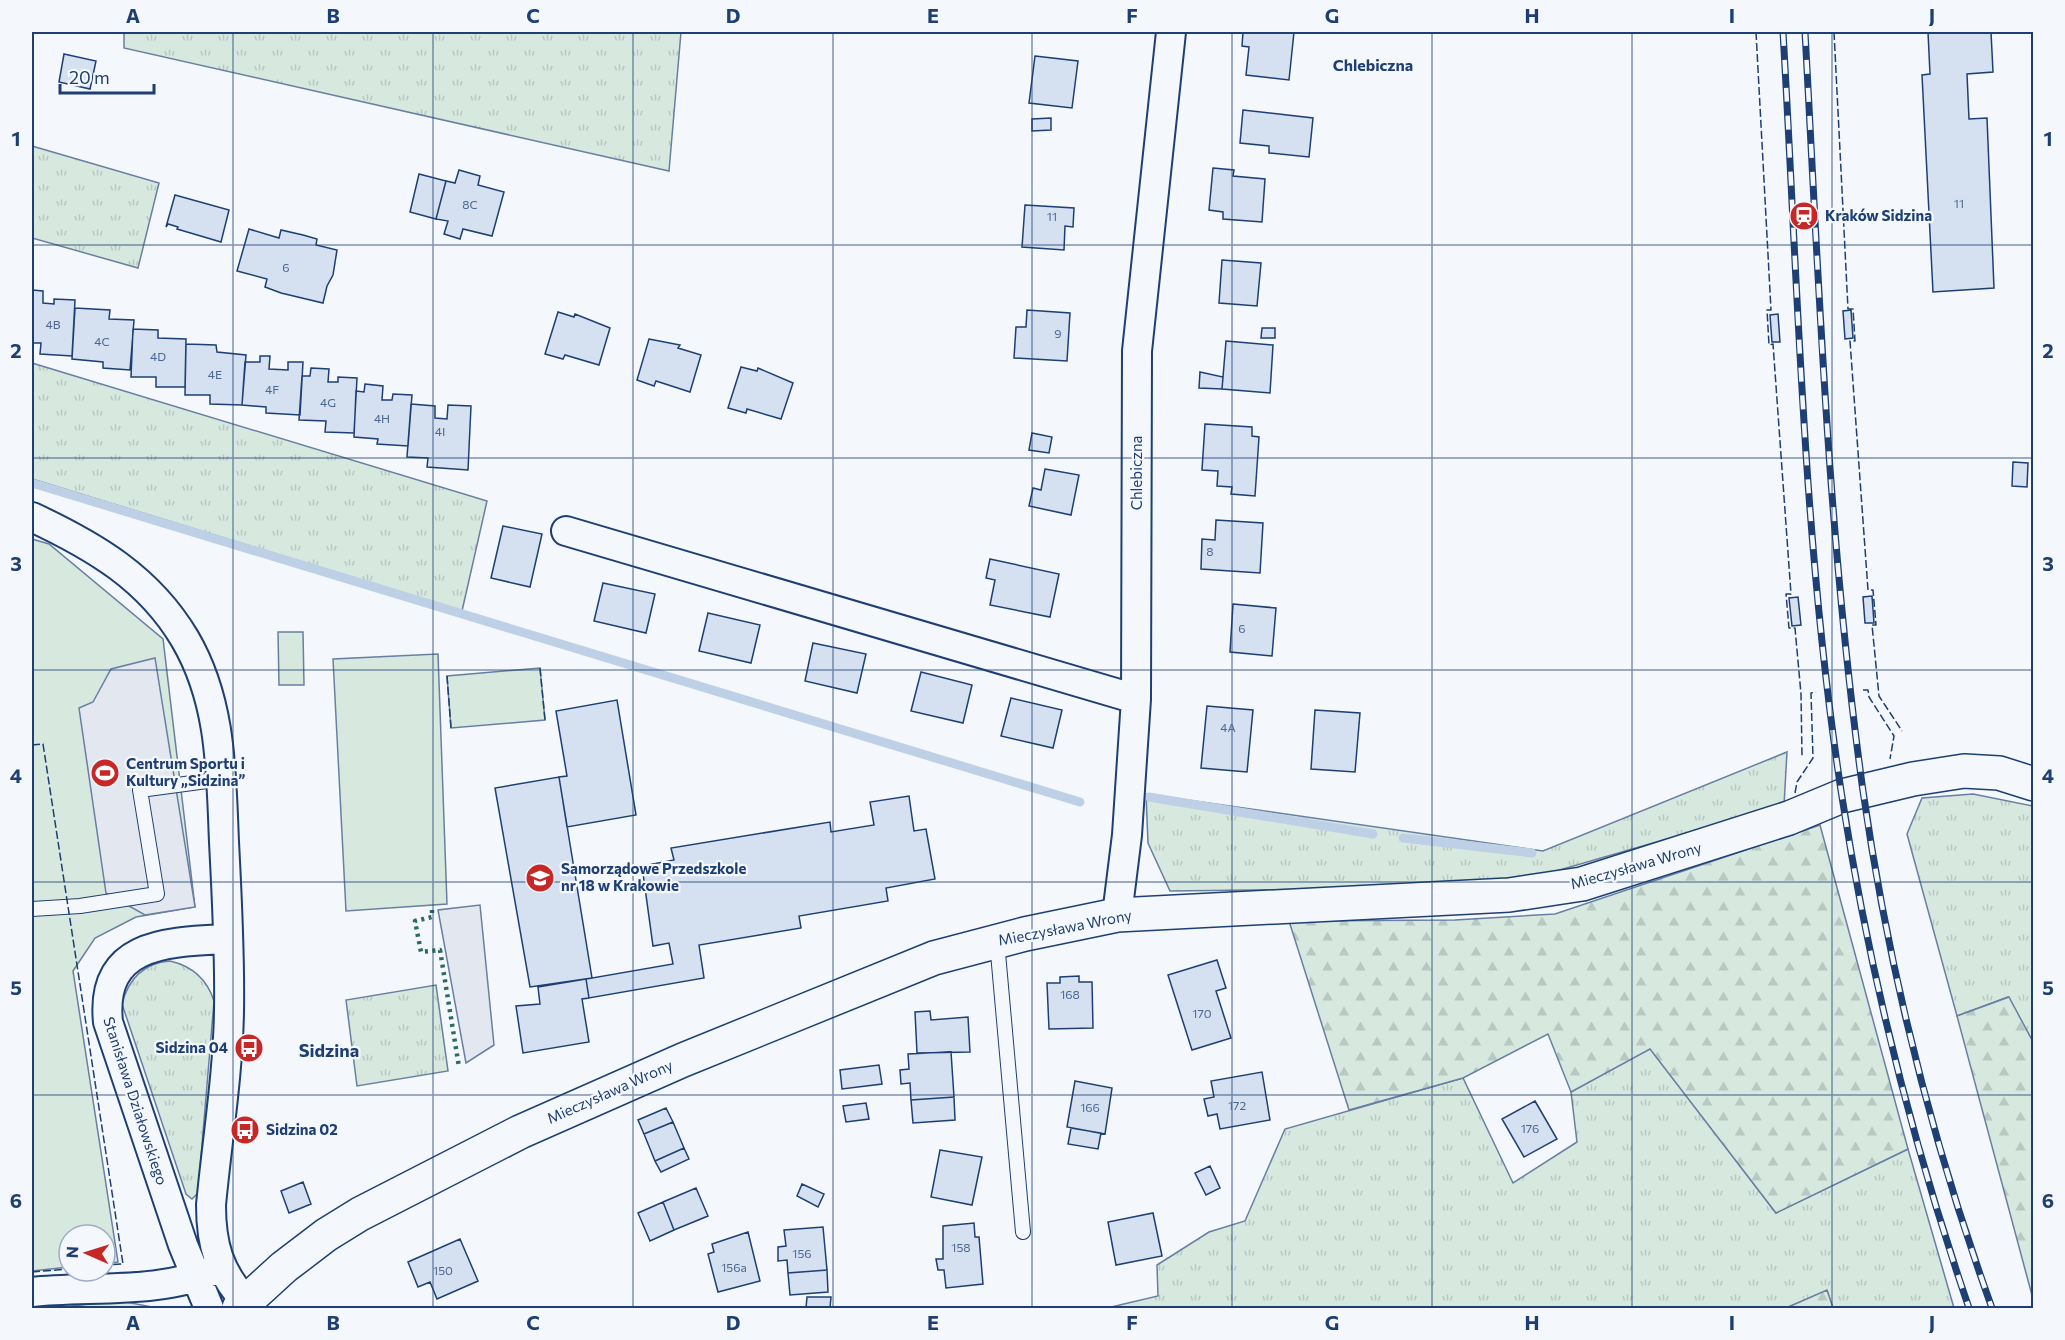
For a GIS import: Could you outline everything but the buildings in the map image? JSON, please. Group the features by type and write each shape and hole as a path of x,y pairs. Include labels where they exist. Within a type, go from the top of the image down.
{"street":[{"name":"Chlebiczna","path":"1117,915 1127,835 1136,699 1137,351 1170,32"},
{"name":"Stanisława Działowskiego","path":"32,517 97,549 128,573 158,602 185,638 204,676 214,708 222,779 229,1012 211,1205 209,1308"},
{"path":"566,531 1136,699"},
{"name":"Mieczysława Wrony","path":"243,1305 284,1267 326,1235 360,1214 520,1132 842,993 934,958 997,940 1117,915 1509,895 1582,884 1722,841 1789,818 1842,796 1913,779 1964,771 1999,773 2034,784"},
{"name":"Stanisława Działowskiego","path":"228,939 173,943 143,951 118,970 109,985 106,1004 108,1022 175,1223 209,1272 232,1287 243,1305"},
{"path":"32,1292 172,1284 209,1272"}],"lane":[{"path":"32,909 80,906 157,894 140,790 222,779"},
{"path":"997,940 1023,1232"}],"green space":[{"path":"124,32 681,32 669,171 124,48"},
{"path":"32,146 159,183 138,268 32,238"},
{"path":"32,363 487,501 462,611 32,479"},
{"name":"Centrum Sportu i Kultury „Sidzina”","path":"32,539 49,544 163,639 195,907 136,917 95,938 73,971 112,1223 57,1223 57,1268 32,1271"},
{"path":"278,632 303,632 304,685 279,685"},
{"path":"438,654 447,904 346,911 333,659"},
{"path":"540,668 545,720 451,728 447,676"},
{"path":"1787,752 1784,805 1525,880 1417,888 1170,891 1148,843 1146,794 1543,851"},
{"path":"1973,794 2033,806 2033,1042 2008,997 1957,1016 1907,834 1922,798"},
{"path":"1820,825 1908,1149 1776,1213 1650,1049 1571,1092 1548,1034 1463,1078 1349,1110 1289,921 1455,920 1555,914"},
{"path":"170,961 185,966 198,975 207,986 214,1001 198,1193 192,1199 186,1194 122,1004 128,987 138,974 152,965"},
{"path":"436,985 448,1071 357,1086 346,1000"},
{"path":"2009,997 2033,1042 2033,1299 1957,1016"},
{"path":"1650,1048 1776,1213 1908,1149 1954,1308 1833,1308 1827,1291 1786,1308 1107,1308 1158,1296 1157,1265 1209,1232 1245,1221 1285,1129 1463,1078 1513,1183 1577,1142 1571,1092"},
{"path":"1827,1290 1833,1308 1786,1308"},
{"path":"121,1301 157,1308 51,1308"}],"shaded area":[{"path":"155,658 195,907 145,915 106,893 79,708 93,702 111,669"},
{"path":"480,905 494,1045 466,1063 438,910"}],"waterway":[{"path":"32,483 1080,802"},
{"path":"1149,797 1373,834"},
{"path":"1403,838 1532,853"}],"railway":[{"path":"1783,32 1810,511 1818,607 1842,797 1865,927 1894,1056 1929,1183 1969,1308"},
{"path":"1805,32 1833,507 1841,602 1863,791 1885,922 1914,1053 1950,1182 1992,1308"}],"hedge":[{"path":"432,910 432,917 415,921 421,952 440,950 459,1067"}],"fence":[{"path":"1756,32 1771,310 1767,310 1769,345 1773,344 1791,594 1786,594 1789,628 1795,628 1801,694 1802,756"},
{"path":"1834,32 1848,309 1853,309 1855,341 1850,341 1868,590 1873,590 1876,625 1872,625 1879,696 1902,731"},
{"path":"540,668 545,720"},
{"path":"447,676 451,728"},
{"path":"1863,690 1868,690 1869,697 1894,736 1890,759"},
{"path":"1795,793 1797,782 1813,758 1811,693 1816,692"},
{"path":"32,745 43,744 117,1223"},
{"path":"117,1225 123,1264 117,1264"},
{"path":"32,1272 57,1270"}],"place":[{"name":"Kraków Sidzina","path":"1804,216"},
{"name":"Centrum Sportu i Kultury „Sidzina”","path":"105,773"},
{"name":"Samorządowe Przedszkole nr 18 w Krakowie","path":"540,878"},
{"name":"Sidzina 04","path":"249,1048"},
{"name":"Sidzina 02","path":"245,1130"}],"district":[{"name":"Chlebiczna","path":"1373,65"},
{"name":"Sidzina","path":"329,1051"}]}
